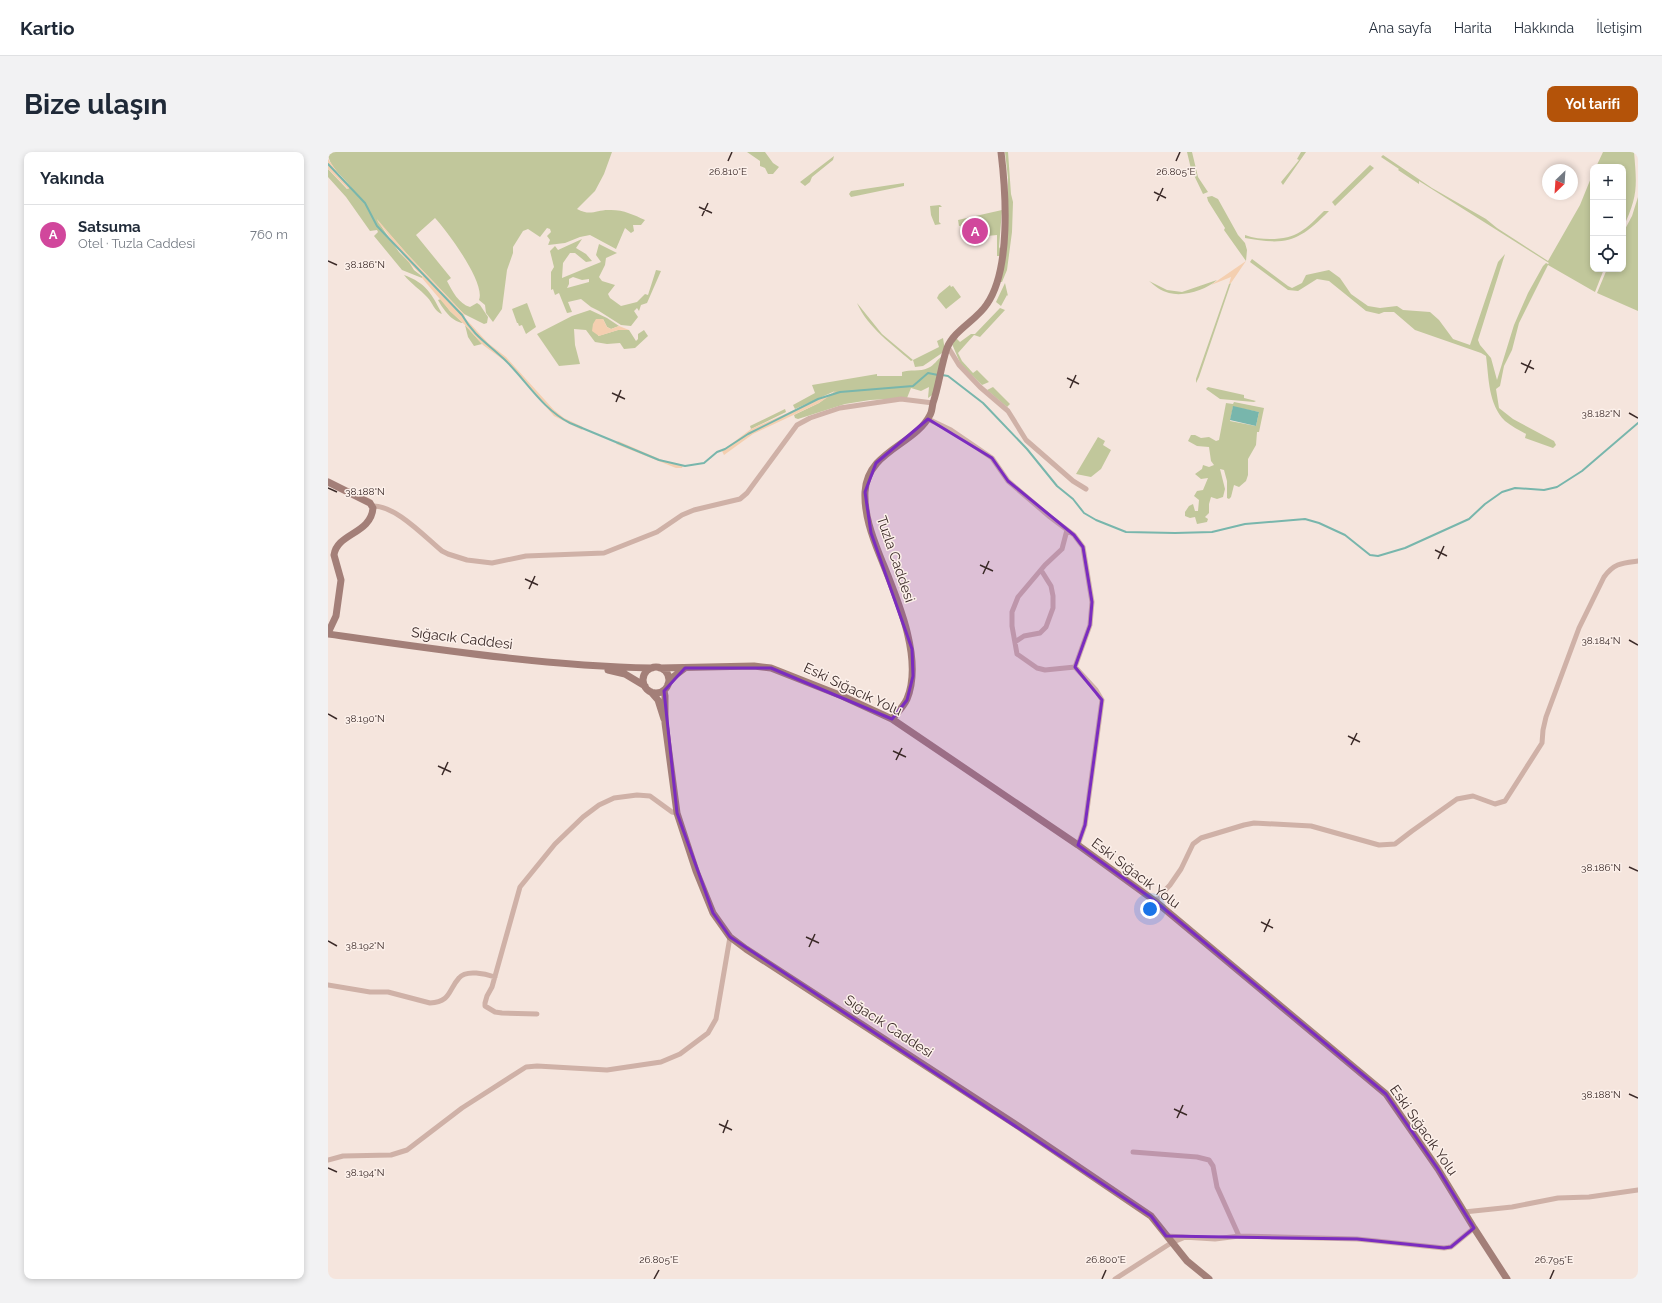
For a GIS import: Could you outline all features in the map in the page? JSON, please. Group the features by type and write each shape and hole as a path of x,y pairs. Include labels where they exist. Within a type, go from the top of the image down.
{"main road":[{"path":"948,347 957,334 988,304 1000,275 1005,238 1004,174 1001,152"},
{"name":"Tuzla Caddesi","path":"892,719 907,700 913,676 912,649 890,583 871,533 865,492 868,478 876,463 919,429 928,419 937,394 948,347"},
{"path":"328,482 372,506 373,512 361,530 351,534 334,550 341,580 336,616 328,633"},
{"name":"Sığacık Caddesi","path":"328,633 462,652 592,666"},
{"path":"592,666 660,668 664,670 668,676 668,684"},
{"path":"592,666 625,674 645,686 658,700 665,723"},
{"name":"Eski Sığacık Yolu","path":"660,668 754,666 772,668 842,696 892,719 1078,845 1155,901 1386,1094 1438,1169 1507,1279"},
{"path":"645,686 644,678 652,668"},
{"path":"665,723 664,691 673,678 685,668"},
{"path":"651,692 660,693 664,691"},
{"name":"Sığacık Caddesi","path":"665,723 678,813 696,871 712,913 730,937 746,949 1018,1126 1151,1216 1187,1262 1210,1279"}],"street":[{"path":"948,347 959,365 980,387 1008,411 1026,440 1073,481 1086,489"},
{"path":"372,506 377,506 395,513 448,554 467,560 492,563 526,556 604,553 657,532 682,515 694,510 740,499 747,493 797,425 810,418 840,408 902,399 933,403"},
{"path":"928,419 951,430 992,458 1008,481 1074,535 1083,547 1092,602 1090,625 1075,667"},
{"path":"1067,530 1062,549 1041,570 1018,597 1012,612 1012,626 1016,654 1037,668 1045,670 1075,667"},
{"path":"1155,901 1182,869 1193,844 1201,838 1244,825 1254,823 1311,826 1380,845 1395,844 1457,799 1473,796 1495,804 1505,801 1542,743 1546,717 1579,628 1604,577 1608,571 1618,564 1638,561"},
{"path":"1015,642 1024,636 1040,633 1046,627 1053,608 1051,586 1041,570"},
{"path":"1075,667 1096,690 1102,700 1085,825 1078,845"},
{"path":"537,1014 502,1014 485,1006 484,1002 492,987 520,887 555,844 583,817 599,805 614,798 637,795 650,796 672,812 678,813"},
{"path":"328,1160 343,1156 391,1155 407,1150 462,1108 526,1067 537,1066 607,1070 661,1062 680,1054 708,1033 716,1019 730,937"},
{"path":"328,985 370,992 388,992 430,1003 437,1002 449,995 459,977 463,974 486,974 495,977"},
{"path":"1133,1152 1197,1157 1209,1160 1213,1166 1217,1187 1239,1236"},
{"path":"1464,1212 1512,1207 1558,1198 1604,1195 1638,1190"},
{"path":"1166,1236 1215,1238 1239,1236 1357,1239 1444,1248 1451,1247 1474,1228"},
{"path":"1115,1279 1171,1243 1186,1237"}],"highlighted area":[{"path":"928,419 992,458 1008,481 1074,535 1083,547 1092,602 1090,625 1075,667 1102,700 1085,825 1078,845 1155,901 1386,1094 1438,1169 1474,1228 1451,1247 1444,1248 1357,1239 1166,1236 1151,1216 730,937 713,913 677,813 664,691 685,668 771,668 892,719 907,700 913,676 912,649 871,533 865,492 876,463"}],"green space":[{"path":"328,152 612,152 604,174 595,191 577,209 590,213 616,210 629,213 645,220 641,225 633,225 634,231 631,233 625,228 616,249 590,235 565,243 548,245 550,240 547,236 551,232 550,229 547,228 540,237 528,229 523,231 513,247 513,253 507,270 502,309 493,322 486,313 485,305 479,300 480,292 471,270 456,245 435,218 416,235 451,278 447,281 459,300 470,307 477,303 480,305 488,317 487,323 484,324 464,314 377,220 399,252 409,262 414,270 423,277 422,278 402,270 374,236 378,232 377,230 370,231 346,197 328,177 328,169 347,189 351,187 333,167 330,162"},
{"path":"747,152 765,152 773,163 779,167 773,174 768,174 765,168 760,166 760,161"},
{"path":"1005,152 1008,152 1013,202 1012,232 1007,270 1002,282 1000,282 1008,228 1008,178"},
{"path":"1187,152 1192,152 1198,177 1208,192 1203,194 1191,169"},
{"path":"1301,152 1306,152 1283,185 1281,182 1299,160 1297,159"},
{"path":"1603,152 1634,152 1636,183 1634,199 1626,221 1626,164 1597,164"},
{"path":"1383,155 1432,188 1486,219 1497,228 1548,261 1580,205 1590,180 1590,272 1603,272 1595,292 1548,265 1519,323 1512,350 1504,366 1500,386 1496,389 1499,408 1513,419 1554,441 1556,445 1553,448 1525,438 1526,434 1507,423 1499,414 1492,399 1486,356 1415,330 1394,312 1384,312 1379,314 1366,311 1329,281 1317,279 1298,291 1288,290 1250,262 1252,259 1292,288 1302,283 1306,275 1329,270 1340,278 1351,294 1368,306 1380,308 1397,306 1403,310 1430,312 1439,320 1453,339 1470,345 1498,262 1505,254 1478,340 1480,345 1491,358 1497,380 1514,325 1528,293 1543,266 1546,263 1549,263 1419,181 1419,184 1381,157"},
{"path":"834,156 833,160 812,177 810,182 805,186 800,182"},
{"path":"1370,165 1374,168 1335,206 1332,202"},
{"path":"904,183 904,186 851,197 849,194 851,191"},
{"path":"1212,196 1218,199 1238,235 1245,243 1247,250 1246,261 1224,230 1225,228 1208,201 1207,197"},
{"path":"1638,197 1638,311 1597,293 1606,272 1626,272 1626,227 1632,216"},
{"path":"940,205 942,207 939,207 939,222 941,224 935,225 931,215 930,206"},
{"path":"1002,210 999,247 1001,250 1000,256 997,256 997,235 968,238 966,225 959,226 958,220"},
{"path":"1324,211 1329,211 1309,229 1292,239 1272,241 1245,238 1245,235 1258,238 1279,239 1294,235 1306,228"},
{"path":"582,239 576,248 586,254 592,261 586,262 575,253 570,253 563,263 562,278 601,262 596,255 599,244 617,253 606,258 605,265 599,277 602,281 615,285 608,294 610,298 621,306 637,302 645,294 648,295 656,270 661,271 647,303 641,305 639,311 637,308 634,311 638,317 631,326 621,325 591,307 581,299 568,302 572,312 567,313 559,293 555,295 553,289 551,290 551,272 554,267 550,251 555,246 558,250","holes":["573,277 582,280 589,279 589,282 567,288 569,279"]},
{"path":"404,275 412,278 428,290 442,314 437,311 427,297"},
{"path":"1217,280 1201,290 1181,294 1166,292 1149,281 1167,290 1182,292"},
{"path":"1005,283 1008,296 1007,295 1001,306 996,302"},
{"path":"1231,283 1196,383 1196,379 1229,284"},
{"path":"950,285 951,287 953,286 961,297 946,309 937,298 939,294"},
{"path":"441,299 450,311 463,323 455,320 448,314 438,300"},
{"path":"527,303 536,327 526,334 522,325 519,326 517,323 512,309"},
{"path":"857,303 882,334 913,360 911,361 874,328 867,320"},
{"path":"1000,308 1005,310 980,337 974,335 958,353 962,361 973,373 977,370 989,382 982,385 961,365 952,344 956,338 960,342 971,334 975,334"},
{"path":"590,310 607,318 619,326 611,329 607,327 603,319 598,336 618,330 629,330 636,341 638,339 638,334 644,330 648,336 635,348 624,349 620,343 607,344 595,342 586,330 574,329 575,345 580,364 559,366 537,334 572,316"},
{"path":"465,325 482,344 474,346 468,337"},
{"path":"943,338 945,351 923,366 915,367 913,360 939,347 937,341"},
{"path":"943,356 935,393 928,398 929,387 921,391 911,388 907,398 870,400 845,404 798,419 795,418 794,415 819,403 835,391 795,409 793,405 815,393 812,385 877,374 877,376 902,376 902,372 922,370 930,367"},
{"path":"993,387 1010,404 1007,407 987,390"},
{"path":"1208,387 1244,395 1244,398 1256,401 1220,399 1206,389"},
{"path":"1234,402 1264,408 1259,432 1257,432 1256,445 1248,459 1248,475 1246,481 1239,487 1234,485 1231,497 1229,499 1227,498 1227,481 1224,470 1220,469 1225,489 1223,497 1217,499 1211,497 1209,513 1205,517 1208,519 1207,522 1197,524 1195,517 1190,518 1185,516 1185,512 1189,506 1193,504 1195,511 1198,511 1199,500 1194,496 1197,491 1203,490 1208,478 1201,479 1195,474 1202,469 1203,465 1209,467 1214,465 1211,461 1209,447 1197,446 1188,441 1191,435 1201,438 1209,437 1216,441 1219,440 1226,403 1233,404","holes":["1233,407 1259,412 1256,426 1230,421"]},
{"path":"785,409 786,412 751,429 750,426"},
{"path":"1098,437 1105,441 1103,445 1111,450 1101,469 1091,477 1076,474"}],"sand":[{"path":"328,159 350,187 348,189 328,169"},
{"path":"377,219 408,255 464,314 465,318 488,343 506,357 554,410 564,418 583,427 582,430 554,416 509,364 483,345 450,311 422,278 423,276 399,250 379,224"},
{"path":"1246,261 1231,283 1229,284 1231,277 1211,285"},
{"path":"596,319 603,319 607,327 611,329 619,326 629,330 618,330 599,336 592,331 593,324"},
{"path":"837,391 819,403 753,434 724,455 722,451 751,429"},
{"path":"618,441 669,463 683,465 682,468 676,468 616,444"}],"water":[{"path":"1233,406 1259,412 1256,426 1230,420"}],"waterway":[{"path":"328,164 365,203 377,226 462,315 476,334 512,367 551,410 570,423 659,460 685,466 704,463 717,452 725,449 748,434 818,399 840,392 913,386 928,373 938,375"},
{"path":"942,375 948,376 983,403 1027,449 1057,486 1073,499 1084,513 1096,520 1126,532 1175,533 1212,532 1245,524 1305,519 1319,523 1345,535 1370,555 1378,556 1405,548 1469,519 1485,504 1502,492 1515,488 1544,490 1557,487 1582,471 1638,423"}],"place":[{"name":"Satsuma","path":"975,231"}]}
